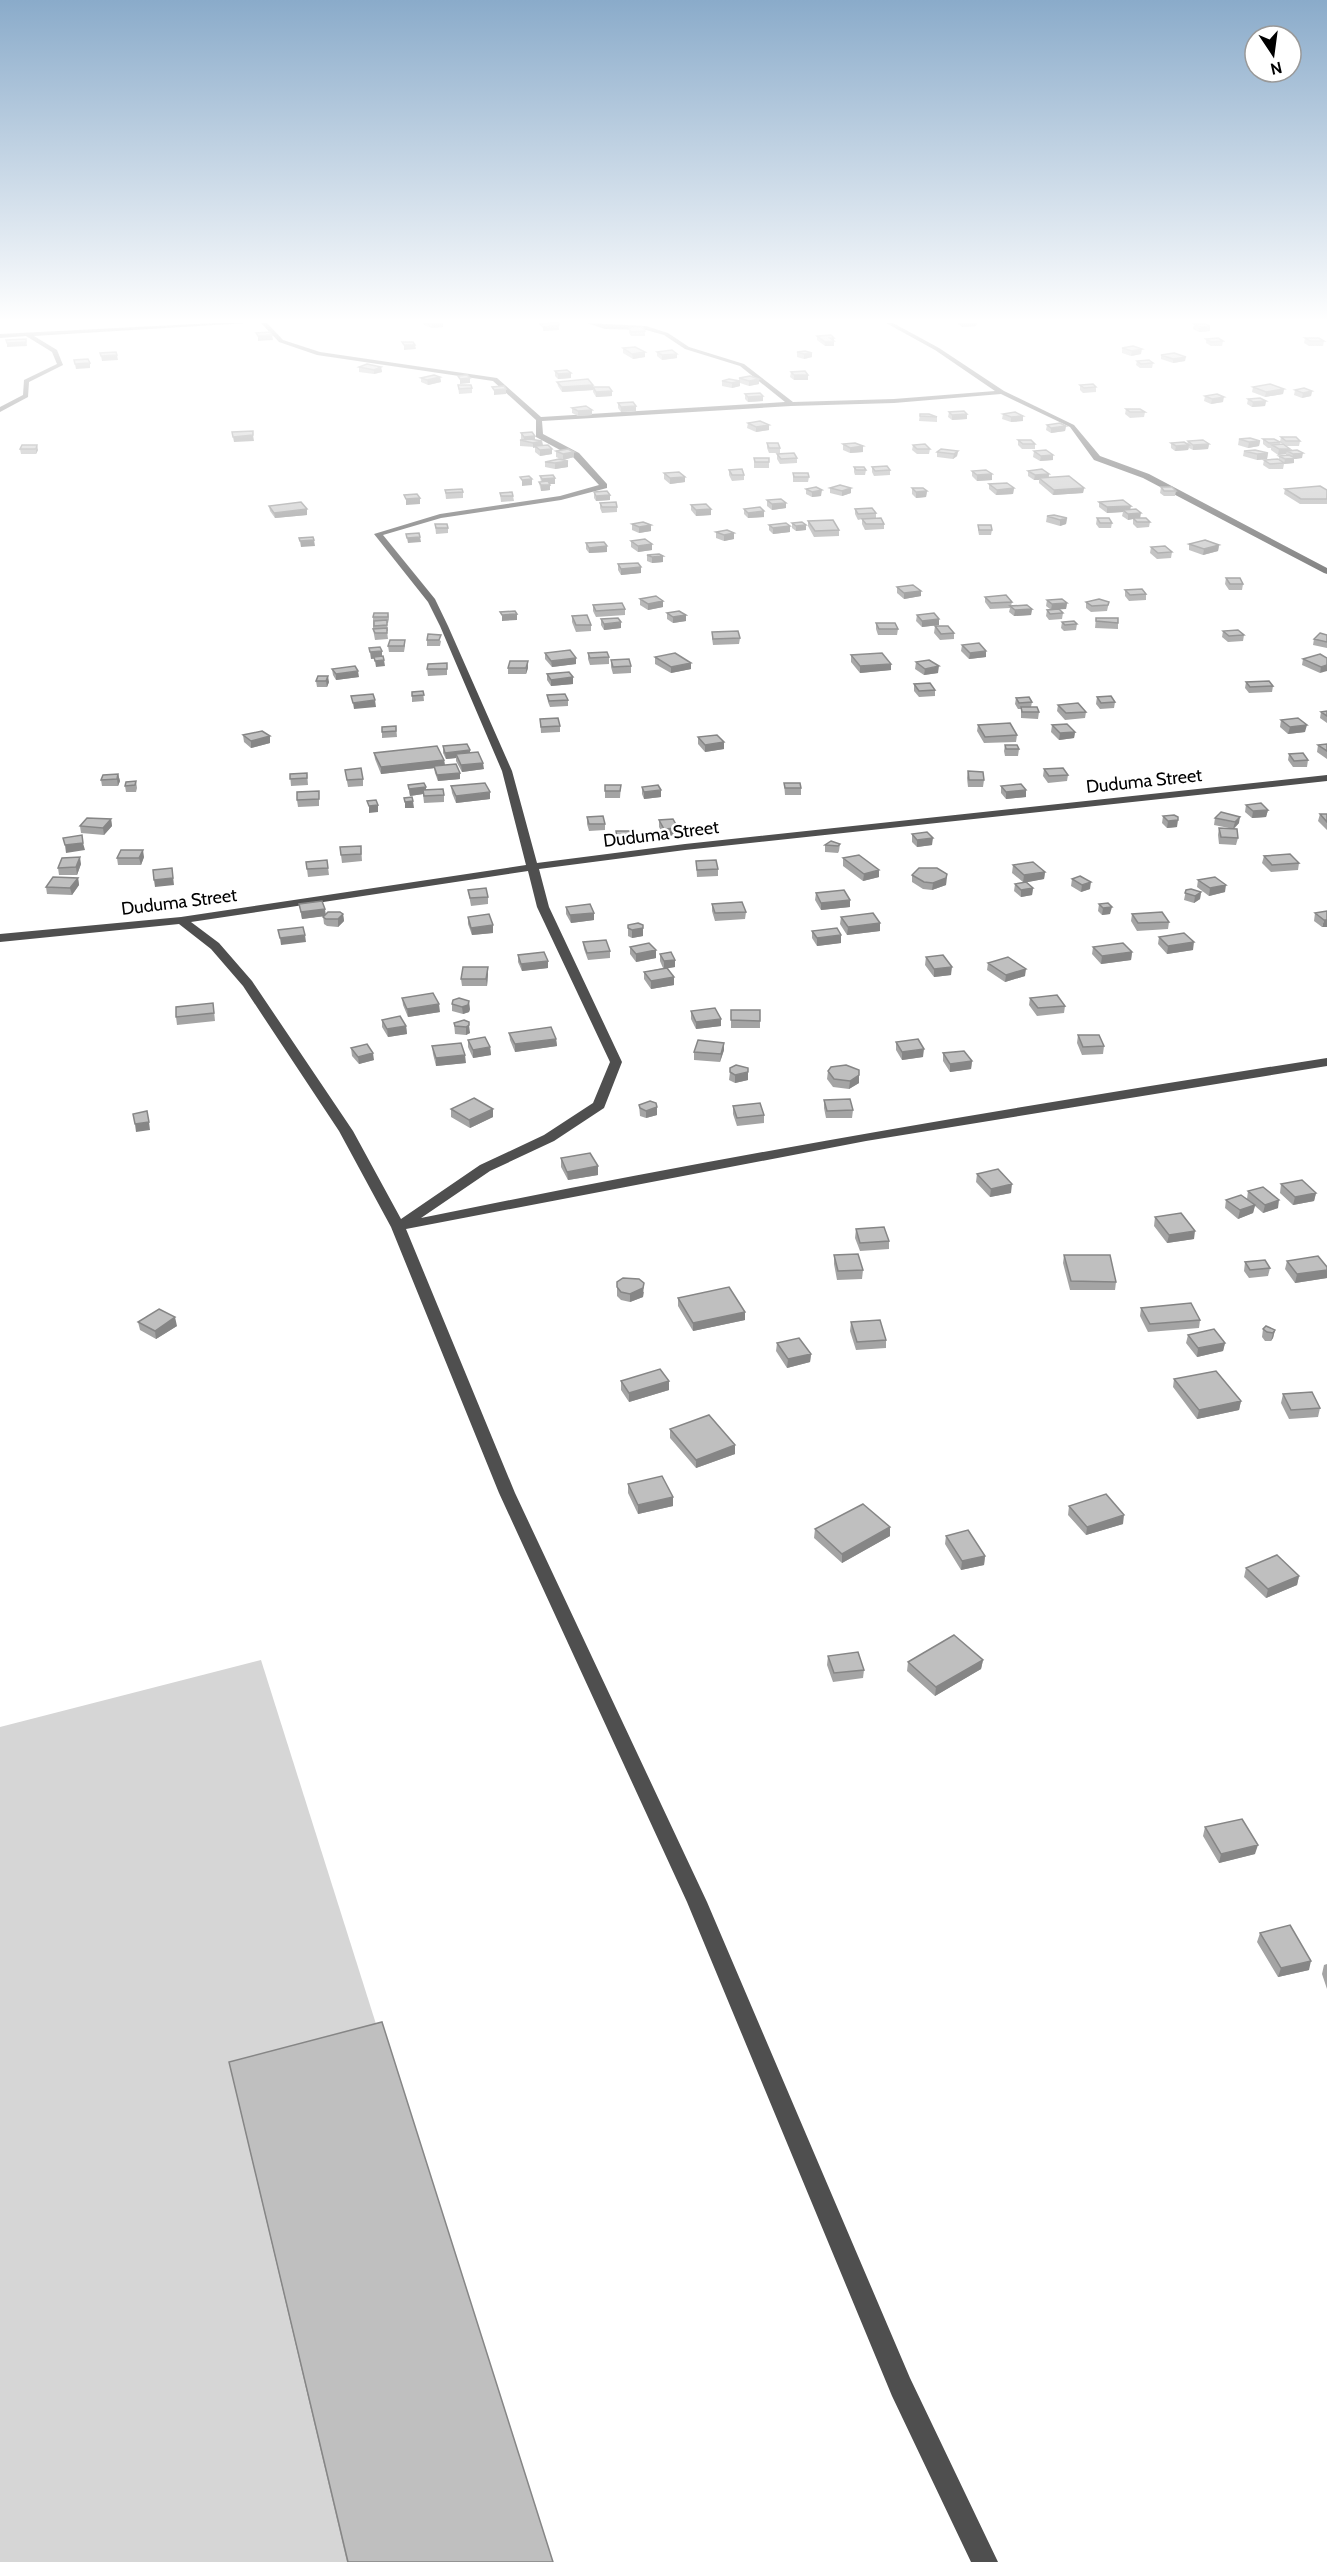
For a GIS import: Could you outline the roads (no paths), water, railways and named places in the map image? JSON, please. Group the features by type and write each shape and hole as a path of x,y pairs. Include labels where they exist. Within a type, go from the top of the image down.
{"street":[{"path":"398,1227 485,1168 549,1138 599,1105 616,1062 543,906 507,771 444,626 432,601 378,534 440,516 561,498 604,486 576,455 553,443"},
{"path":"1085,443 1097,458 1146,476 1327,571"},
{"name":"Duduma Street","path":"0,938 181,920 532,867 708,844 1327,778"},
{"path":"181,920 216,946 249,984 346,1131 398,1227 466,1398 507,1493 697,1902 901,2387 985,2562"},
{"path":"398,1227 731,1161 1029,1109 1327,1062"}]}
